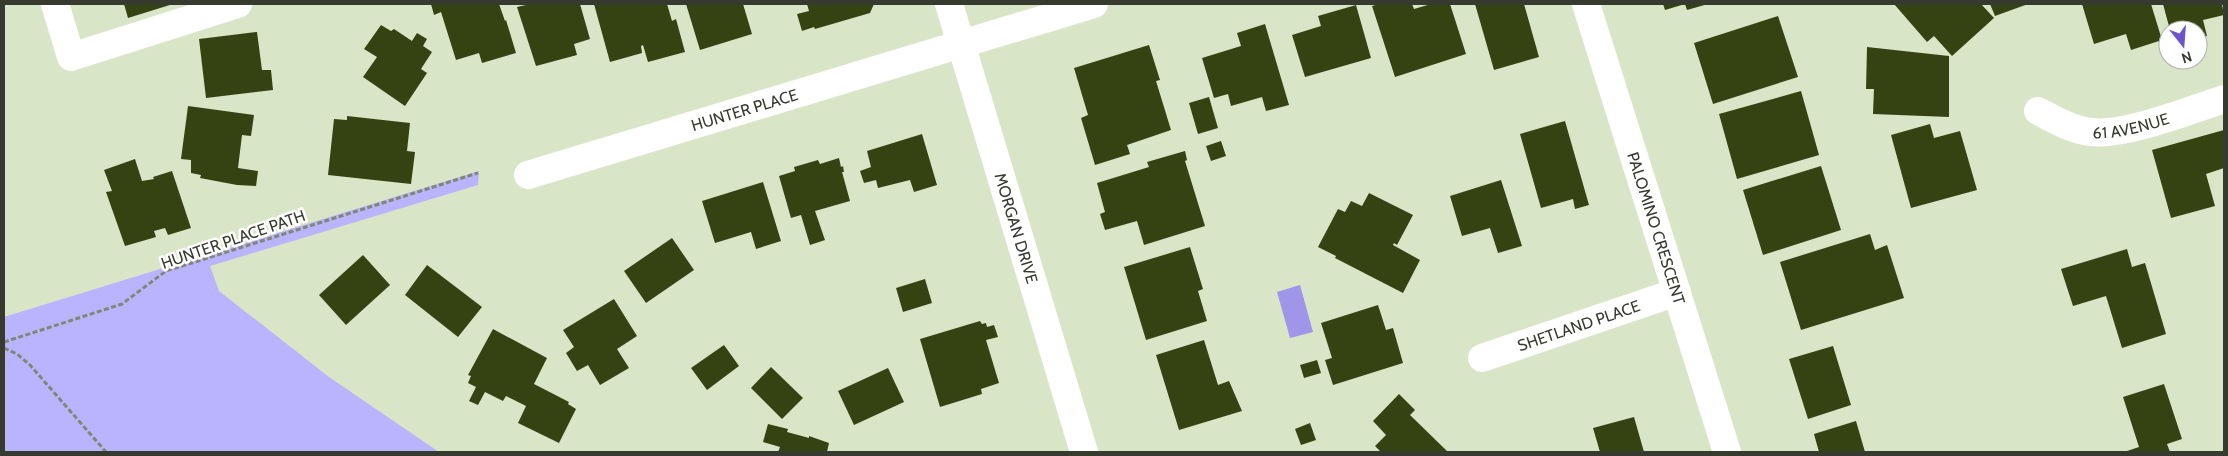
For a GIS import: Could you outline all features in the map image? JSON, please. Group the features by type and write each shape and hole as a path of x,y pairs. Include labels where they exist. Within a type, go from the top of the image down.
{"street":[{"path":"55,4 71,57 238,4"},
{"name":"MORGAN DRIVE","path":"949,4 1084,452"},
{"name":"HUNTER PLACE","path":"528,175 1094,4"},
{"name":"PALOMINO CRESCENT","path":"1586,4 1727,452"},
{"name":"61 AVENUE","path":"2038,111 2069,127 2091,132 2116,132 2224,99"},
{"name":"SHETLAND PLACE","path":"1482,358 1677,292"}],"path":[{"name":"HUNTER PLACE PATH","path":"4,342 122,304 166,272 478,173"},
{"path":"4,348 17,354 30,365 106,452"}],"shaded area":[{"path":"479,171 478,185 210,266 219,291 329,377 439,452 4,452 4,317"},
{"path":"1300,285 1313,332 1290,338 1277,292"}],"building":[{"path":"124,4 173,4 128,18"},
{"path":"431,4 499,4 516,53 482,63 479,53 456,60 441,12 434,15"},
{"path":"530,4 580,4 590,39 574,44 577,55 536,66 517,7"},
{"path":"594,4 667,4 672,21 676,19 685,52 648,62 643,45 641,46 642,53 610,62"},
{"path":"686,4 743,4 752,34 700,50"},
{"path":"807,4 874,4 870,13 802,31 797,14 809,11"},
{"path":"1379,4 1412,4 1414,9 1431,4 1450,4 1466,54 1395,77 1372,6"},
{"path":"1475,4 1524,4 1539,57 1494,70"},
{"path":"1663,4 1685,4 1665,10"},
{"path":"1685,4 1708,4 1687,10"},
{"path":"1894,4 1981,4 1994,18 1952,56 1934,36 1927,42"},
{"path":"1990,4 2028,4 1995,16"},
{"path":"2082,4 2151,4 2158,27 2158,41 2131,50 2126,34 2094,44"},
{"path":"2163,4 2222,4 2224,15 2203,20 2167,20"},
{"path":"1356,5 1371,58 1305,77 1292,35 1321,26 1318,16"},
{"path":"1778,16 1798,77 1713,104 1694,43"},
{"path":"1265,24 1289,105 1266,111 1262,97 1231,106 1228,94 1214,98 1202,58 1241,46 1237,33"},
{"path":"381,25 391,31 394,29 412,41 417,33 427,39 423,46 432,52 421,69 427,73 405,106 363,77 377,57 364,49"},
{"path":"257,32 262,70 271,70 273,90 206,98 199,39"},
{"path":"1149,45 1160,80 1156,81 1171,130 1127,145 1130,154 1095,165 1081,118 1088,115 1074,68"},
{"path":"1867,47 1949,56 1949,117 1873,114 1874,89 1866,89"},
{"path":"1801,91 1819,155 1737,179 1719,114"},
{"path":"1209,97 1218,128 1198,134 1189,103"},
{"path":"188,106 254,115 251,136 242,135 238,168 258,171 256,186 237,185 200,178 201,175 191,173 191,160 181,159"},
{"path":"347,116 410,123 407,151 415,152 411,184 328,175 334,119 347,120"},
{"path":"1565,121 1589,205 1575,209 1573,199 1541,208 1520,134"},
{"path":"1930,124 1934,138 1960,131 1977,190 1911,208 1891,135"},
{"path":"2224,130 2224,168 2206,174 2215,206 2171,218 2152,150"},
{"path":"922,134 937,185 914,192 910,180 878,188 876,180 864,183 860,171 871,167 867,151"},
{"path":"1221,141 1226,156 1211,161 1206,146"},
{"path":"1185,151 1187,160 1185,161 1205,226 1144,245 1137,221 1105,230 1100,214 1105,212 1097,183 1149,167 1147,162"},
{"path":"839,158 841,167 843,166 844,172 842,172 850,201 815,211 825,240 810,245 801,215 791,218 779,176 795,171 794,167 818,160 820,164"},
{"path":"135,159 142,181 154,179 153,177 172,171 191,228 168,235 165,228 154,231 156,237 125,246 106,192 112,191 104,170"},
{"path":"1821,166 1841,230 1763,255 1743,190"},
{"path":"1501,180 1522,246 1498,253 1490,228 1462,236 1450,196"},
{"path":"763,182 781,241 756,249 751,232 715,243 702,201"},
{"path":"1369,193 1413,215 1397,245 1394,243 1393,245 1420,260 1403,293 1335,258 1336,256 1318,247 1338,209 1345,212 1351,201 1362,206"},
{"path":"1870,234 1875,250 1887,245 1904,298 1801,330 1780,262"},
{"path":"672,238 694,270 646,303 624,271"},
{"path":"1190,247 1203,289 1198,291 1207,321 1146,340 1124,267"},
{"path":"2127,249 2132,267 2145,263 2166,334 2122,348 2106,296 2073,306 2061,269"},
{"path":"363,255 390,285 346,325 319,295"},
{"path":"427,265 482,307 458,337 405,295"},
{"path":"925,279 932,303 903,312 896,288"},
{"path":"614,299 637,336 617,349 629,368 600,385 588,365 577,371 566,353 574,347 563,330"},
{"path":"1378,305 1386,330 1393,328 1403,363 1333,385 1325,360 1332,358 1321,323"},
{"path":"980,321 982,324 986,323 987,327 994,325 998,337 986,340 999,383 981,389 982,394 940,407 920,339"},
{"path":"493,329 547,358 534,384 569,402 568,404 576,409 559,443 518,423 526,406 506,396 503,401 485,392 478,405 469,401 476,387 468,383 471,376 468,375"},
{"path":"1204,340 1218,385 1229,381 1242,411 1179,430 1156,355"},
{"path":"724,345 739,366 707,390 691,368"},
{"path":"1833,346 1851,405 1808,419 1789,359"},
{"path":"1317,360 1321,373 1304,378 1300,365"},
{"path":"771,367 803,398 782,419 751,388"},
{"path":"888,368 904,402 854,425 838,391"},
{"path":"2164,384 2182,439 2167,444 2170,452 2124,452 2139,447 2123,397"},
{"path":"1399,394 1415,410 1410,415 1448,452 1381,452 1375,446 1386,435 1373,421"},
{"path":"1634,417 1644,452 1600,452 1593,428"},
{"path":"1856,421 1865,452 1819,452 1814,434"},
{"path":"1310,423 1316,440 1301,445 1295,429"},
{"path":"768,424 788,429 787,432 809,438 809,436 829,443 827,452 778,452 780,447 763,442"}]}
